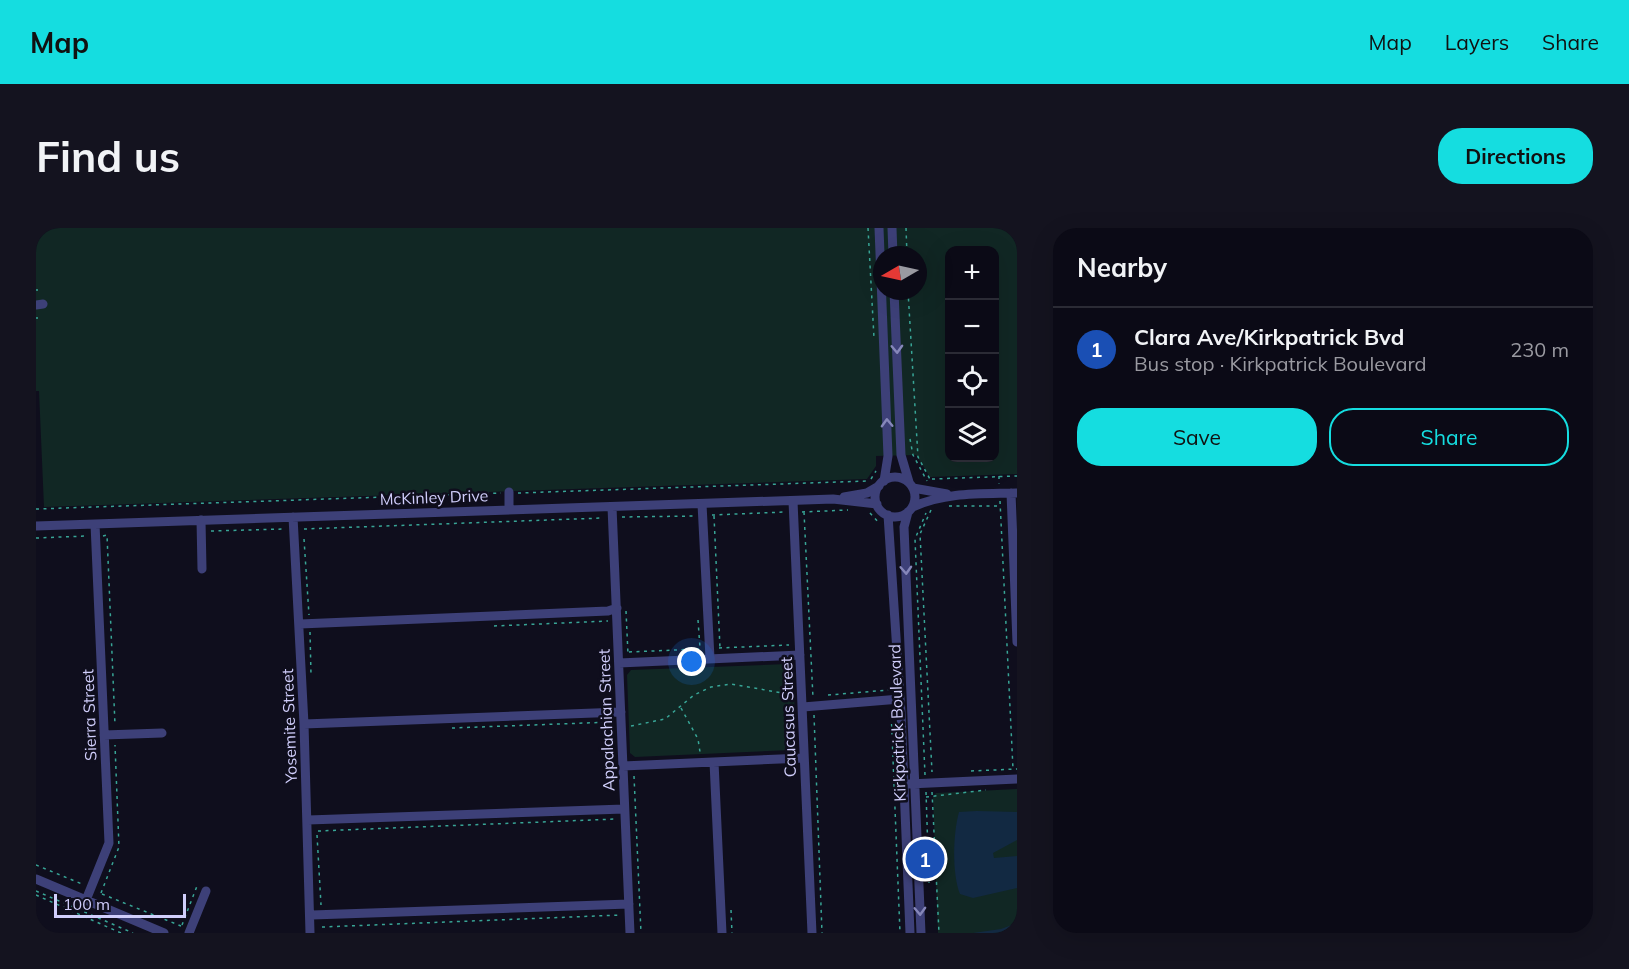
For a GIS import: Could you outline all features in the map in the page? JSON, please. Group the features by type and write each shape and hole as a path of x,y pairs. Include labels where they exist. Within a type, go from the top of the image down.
{"street":[{"path":"879,228 888,456 882,483 876,492 877,504 888,515 897,517 930,495"},
{"path":"892,228 893,246"},
{"path":"894,300 901,455 915,501 911,509"},
{"path":"882,483 897,477 930,495 1014,493 1017,642"},
{"name":"McKinley Drive","path":"36,526 833,499 867,493 882,483"},
{"path":"509,492 509,510"},
{"name":"McKinley Drive","path":"833,499 877,504"},
{"name":"Caucasus Street","path":"793,501 789,512 803,695 808,706 804,758 812,933"},
{"path":"702,504 698,516 713,652"},
{"name":"Appalachian Street","path":"612,507 615,612 625,659 616,713 628,766 620,810 624,905 630,933"},
{"name":"Kirkpatrick Boulevard","path":"911,509 904,527 921,933"},
{"name":"Kirkpatrick Boulevard","path":"888,515 895,699 904,784 910,933"},
{"name":"Yosemite Street","path":"293,517 300,624 312,915 310,933"},
{"path":"201,520 202,569"},
{"name":"Sierra Street","path":"86,900 109,843 95,524"},
{"path":"300,624 615,612"},
{"path":"625,659 713,652 800,655"},
{"path":"808,706 895,699"},
{"path":"304,724 616,713"},
{"path":"105,735 162,733"},
{"path":"628,766 804,758"},
{"path":"714,762 722,933"},
{"path":"904,784 1017,779"},
{"path":"308,820 620,810"},
{"path":"37,879 164,933"},
{"path":"189,933 201,888"},
{"path":"312,915 624,905"}],"path":[{"path":"868,228 874,343"},
{"path":"906,228 907,246"},
{"path":"904,300 904,309"},
{"path":"909,300 918,457 931,479 927,509 915,539 929,783"},
{"path":"909,438 913,455 927,479 932,506 920,534 929,783 926,798 929,888"},
{"path":"36,509 869,481 879,467"},
{"path":"999,476 1013,769"},
{"path":"931,479 1017,476"},
{"path":"782,484 782,501 789,512"},
{"path":"690,487 691,504 698,516"},
{"path":"294,529 603,518 600,516 598,507 598,490"},
{"path":"201,532 284,529 280,501"},
{"path":"944,506 1000,507"},
{"path":"613,518 850,510"},
{"path":"804,512 808,706 822,933"},
{"path":"868,512 882,525"},
{"path":"714,515 713,652 791,645"},
{"path":"36,538 88,536"},
{"path":"615,612 625,659 700,649 698,616"},
{"path":"631,736 630,726 665,718 694,695 711,687 731,684 786,695 803,695"},
{"path":"824,696 890,690 895,699 900,933"},
{"path":"681,707 699,739 702,762"},
{"path":"445,728 613,722 616,713"},
{"path":"628,766 641,933"},
{"path":"966,772 1017,769"},
{"path":"926,798 978,793 991,789"},
{"path":"932,796 939,933"},
{"path":"317,831 616,819 620,810"},
{"path":"36,865 181,926 201,888"},
{"path":"36,891 133,933"},
{"path":"36,895 121,933"},
{"path":"322,927 621,915 624,905"}],"green space":[{"path":"36,228 1017,228 1017,474 930,477 916,455 876,456 876,466 867,479 44,507 39,391 36,391"},
{"path":"788,664 793,668 796,746 792,750 635,757 630,753 627,675 631,670"},
{"path":"1017,789 1017,933 938,933 933,797 936,793"}],"water":[{"path":"959,812 1017,812 1017,840 993,853 994,858 1017,856 1017,888 973,898 960,894 957,886 955,842"},
{"path":"1017,923 1017,933 973,933 1001,929"}],"place":[{"name":"Clara Ave/Kirkpatrick Bvd","path":"925,859"}]}
